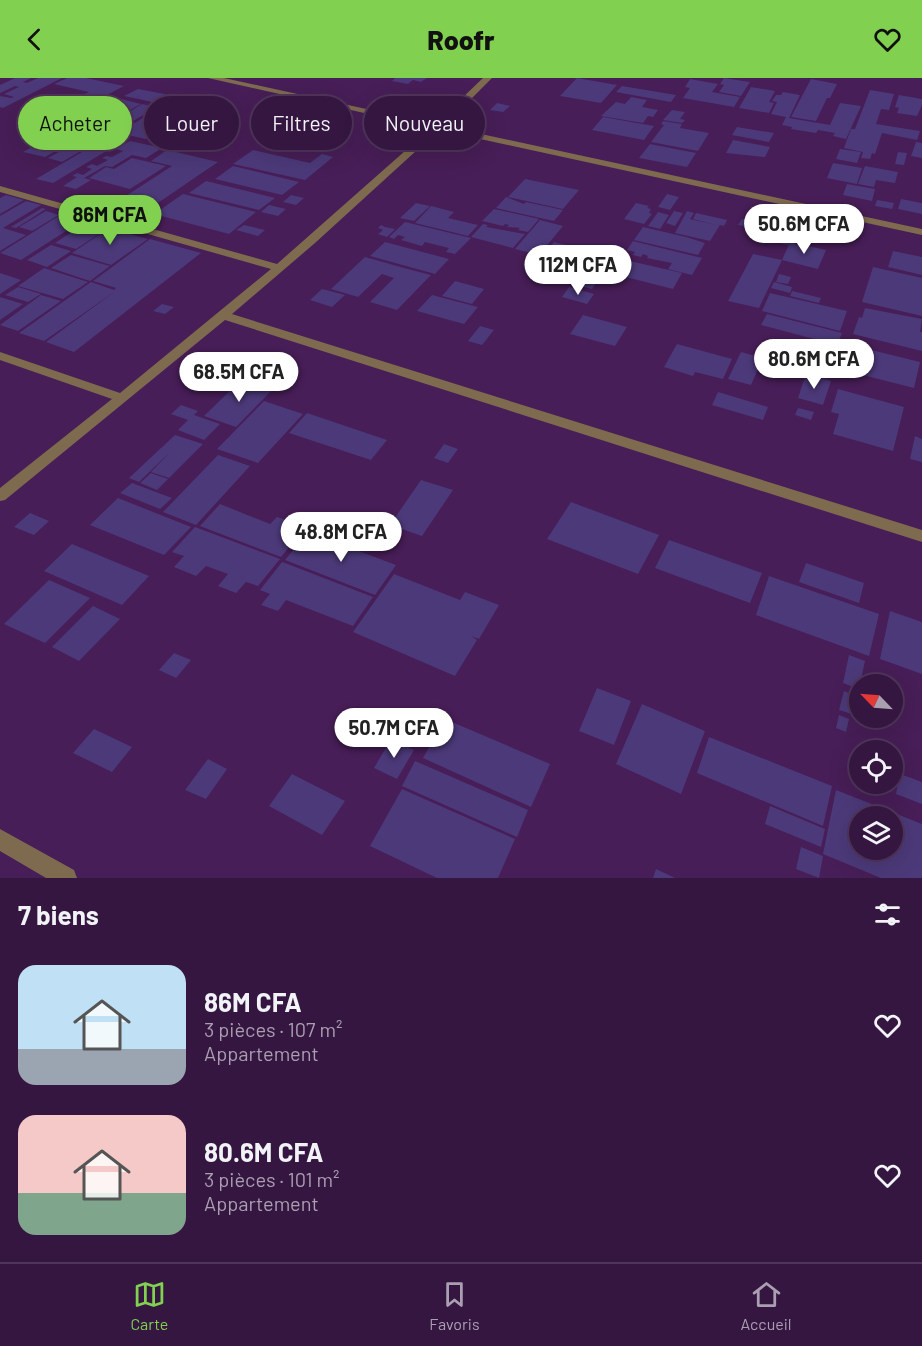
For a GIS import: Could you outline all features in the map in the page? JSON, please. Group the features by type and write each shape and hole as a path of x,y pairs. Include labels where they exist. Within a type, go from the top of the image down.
{"street":[{"path":"215,78 364,110"},
{"path":"470,96 488,78"},
{"path":"485,136 922,232"},
{"path":"0,496 224,315 412,150"},
{"path":"0,189 278,268"},
{"path":"224,315 922,536"},
{"path":"0,356 122,398"},
{"path":"0,839 66,878"}],"building":[{"path":"15,78 31,78 23,82 27,83 38,78 62,78 27,96 18,96 18,100 3,108 0,107 0,96 14,97 4,94 19,87 15,86 0,93 0,85"},
{"path":"67,78 86,78 124,86 105,96 81,96 89,92 54,84"},
{"path":"395,78 427,78 421,82 413,80 408,84 392,81"},
{"path":"577,78 617,85 601,103 560,96"},
{"path":"724,78 750,82 741,96 719,92 724,85 720,84"},
{"path":"690,79 718,84 712,92 740,97 734,107 683,98 690,88 685,87"},
{"path":"811,79 837,84 816,121 791,117"},
{"path":"622,86 676,95 671,102 616,92"},
{"path":"751,87 775,91 769,102 774,103 769,113 739,108"},
{"path":"138,89 175,96 144,96 144,100 124,96"},
{"path":"870,90 894,94 889,110 881,109 876,124 920,131 917,140 882,133 875,154 872,153 870,159 861,158 863,152 844,148 851,129 855,129"},
{"path":"783,92 800,95 789,118 830,125 840,103 861,106 846,139 833,136 835,133 818,130 816,133 791,129 792,127 782,125 786,117 771,114 777,102 772,101 776,95 781,95"},
{"path":"899,95 922,99 917,116 897,113 899,108 895,107"},
{"path":"631,97 647,100 642,107 658,110 653,117 648,116 643,123 601,116 616,102 625,104"},
{"path":"132,102 141,104 132,109"},
{"path":"497,103 510,106 503,112 490,110"},
{"path":"144,104 144,115 132,122 132,110"},
{"path":"672,110 685,112 680,119 685,120 682,123 663,120"},
{"path":"144,117 144,139 132,136 132,125"},
{"path":"603,117 654,126 644,140 592,130"},
{"path":"663,121 682,124 680,128 709,133 698,151 651,142 664,125 661,124"},
{"path":"737,127 774,133 769,142 732,135"},
{"path":"733,140 770,147 765,157 726,153"},
{"path":"132,141 144,144 144,150 159,150 146,158 132,155 112,167 105,166 84,178 91,180 76,189 63,186 77,177 72,176 77,173 83,175 92,169 86,167 92,164 97,166 108,160 102,158 112,157 123,151 120,150 132,150"},
{"path":"916,142 922,143 922,158 911,156"},
{"path":"650,144 696,153 687,167 639,158"},
{"path":"840,149 861,152 857,163 836,159"},
{"path":"27,150 57,150 45,157 23,152"},
{"path":"62,150 82,150 62,162 48,158"},
{"path":"85,150 108,150 53,183 36,179"},
{"path":"167,150 218,162 149,209 118,201 172,166 151,161"},
{"path":"253,150 310,163 322,154 333,157 305,180 233,164"},
{"path":"898,152 907,153 904,165 895,164"},
{"path":"132,158 166,166 130,189 89,178 106,167 114,169"},
{"path":"833,163 862,168 857,184 827,178"},
{"path":"233,166 299,182 282,195 215,179"},
{"path":"865,166 898,172 895,183 876,180 874,187 858,184"},
{"path":"525,179 579,190 563,209 508,197"},
{"path":"206,181 275,198 259,210 189,193"},
{"path":"847,184 875,189 872,201 843,195"},
{"path":"183,194 256,212 229,234 154,214"},
{"path":"667,194 679,197 670,210 658,207"},
{"path":"6,195 24,200 0,214 0,198"},
{"path":"291,195 304,198 296,205 283,202"},
{"path":"506,197 524,204 526,202 563,210 554,221 496,208"},
{"path":"901,199 922,203 922,214 898,209"},
{"path":"877,200 894,203 892,209 875,206"},
{"path":"26,201 41,205 3,228 26,235 0,251 0,216"},
{"path":"416,203 430,206 414,221 400,218"},
{"path":"636,203 649,206 647,208 651,209 649,213 652,214 644,224 624,219"},
{"path":"269,205 286,209 278,216 261,212"},
{"path":"431,206 454,212 448,218 478,225 468,236 415,223"},
{"path":"42,208 46,209 16,228 11,227"},
{"path":"494,209 539,219 528,232 518,230 520,228 507,227 509,225 505,224 503,226 482,221"},
{"path":"46,211 59,215 32,231 19,227"},
{"path":"674,211 683,213 675,226 666,223"},
{"path":"687,211 694,213 690,219 716,225 693,219 696,213 727,220 724,226 720,225 710,241 675,233"},
{"path":"658,212 669,215 660,229 648,226"},
{"path":"62,214 83,220 21,260 0,253"},
{"path":"742,219 766,225 764,230 738,225"},
{"path":"540,220 563,226 539,255 515,249"},
{"path":"87,222 108,228 76,249 55,243"},
{"path":"405,222 471,238 455,254 446,252 449,248 425,242 422,246 401,240 405,237 398,235 394,239 389,237"},
{"path":"483,224 488,225 486,227 525,234 513,248 471,237"},
{"path":"244,225 265,230 258,236 236,230"},
{"path":"381,225 395,229 387,237 378,234 383,230 378,228"},
{"path":"643,227 705,243 698,255 634,240"},
{"path":"109,228 148,239 111,265 72,253"},
{"path":"773,228 793,233 788,245 767,240"},
{"path":"150,239 201,253 74,352 46,342 117,290 44,341 19,333 91,282 114,290 116,288 93,281"},
{"path":"633,241 702,258 692,275 668,269 672,263 647,258 648,256 643,254 641,257 633,255 635,252 627,250"},
{"path":"385,242 449,259 435,274 370,256"},
{"path":"554,242 615,257 605,270 543,255"},
{"path":"790,242 826,250 818,269 782,260"},
{"path":"51,245 71,251 47,267 27,260"},
{"path":"893,251 922,257 922,275 888,267"},
{"path":"753,254 782,260 759,308 728,301"},
{"path":"71,255 110,266 90,281 51,268"},
{"path":"536,256 558,261 547,276 524,270"},
{"path":"365,257 431,275 397,310 370,302 394,278 382,274 358,297 331,289"},
{"path":"617,258 682,273 673,289 606,272"},
{"path":"563,261 604,271 592,289 549,278"},
{"path":"873,267 922,278 922,316 862,302"},
{"path":"44,268 88,282 63,299 18,286"},
{"path":"0,273 21,280 0,294"},
{"path":"779,274 791,277 788,284 776,282"},
{"path":"455,281 484,289 472,304 442,296"},
{"path":"774,282 792,287 790,293 771,288"},
{"path":"18,287 41,294 28,302 5,295"},
{"path":"569,287 594,294 587,304 562,297"},
{"path":"322,289 345,295 332,307 310,300"},
{"path":"792,291 821,298 819,303 790,296"},
{"path":"770,293 847,311 840,331 762,311"},
{"path":"41,295 61,301 18,331 0,325"},
{"path":"432,295 478,307 464,324 417,311"},
{"path":"0,297 23,304 0,320"},
{"path":"162,304 174,307 165,314 153,311"},
{"path":"865,308 922,319 920,332 922,332 922,351 853,334"},
{"path":"767,314 842,333 837,345 761,325"},
{"path":"583,315 627,327 615,346 570,334"},
{"path":"480,326 494,330 482,345 468,341"},
{"path":"677,344 732,359 723,379 695,372 693,376 664,367"},
{"path":"847,344 920,362 914,388 839,369"},
{"path":"792,345 805,349 801,357 788,354"},
{"path":"741,352 763,358 751,385 728,379"},
{"path":"825,358 835,361 832,369 822,367"},
{"path":"217,367 239,373 226,386 204,379"},
{"path":"806,374 831,381 823,405 798,398"},
{"path":"242,379 273,389 236,427 204,416"},
{"path":"838,389 904,407 893,451 833,434 839,414 831,412"},
{"path":"718,392 768,407 763,420 712,405"},
{"path":"264,401 303,414 258,463 217,449"},
{"path":"181,405 198,411 194,415 220,424 204,440 178,430 188,420 171,414"},
{"path":"798,408 814,412 811,420 795,415"},
{"path":"307,413 387,440 371,460 289,433"},
{"path":"175,435 203,444 169,478 151,472 170,452 139,482 129,478"},
{"path":"915,436 922,439 922,462 910,459"},
{"path":"444,444 458,449 448,463 434,458"},
{"path":"218,455 250,466 196,525 163,512"},
{"path":"151,473 168,479 157,490 140,483"},
{"path":"421,480 453,490 422,536 390,525"},
{"path":"132,483 172,498 160,509 120,493"},
{"path":"118,498 191,527 164,555 90,525"},
{"path":"571,502 659,535 638,574 547,539"},
{"path":"220,504 270,524 277,517 306,527 281,557 200,526"},
{"path":"30,513 49,521 34,535 14,527"},
{"path":"195,527 280,559 258,586 246,582 236,593 218,586 228,574 206,566 196,576 174,567 184,556 172,552"},
{"path":"308,532 396,565 375,595 285,560"},
{"path":"669,540 762,573 750,603 655,568"},
{"path":"72,544 149,576 122,605 44,571"},
{"path":"282,562 373,597 353,626 286,600 278,611 261,605 270,594 260,590"},
{"path":"806,563 864,583 859,603 799,582"},
{"path":"394,574 460,600 465,592 499,605 479,639 471,636 477,640 455,676 353,632"},
{"path":"769,576 879,614 869,656 756,615"},
{"path":"49,580 90,598 45,643 4,624"},
{"path":"93,606 120,619 79,661 52,647"},
{"path":"890,611 922,622 922,674 880,659"},
{"path":"174,653 191,660 176,678 159,670"},
{"path":"849,655 865,661 862,674 849,674 849,685 843,683"},
{"path":"597,688 631,701 614,745 579,731"},
{"path":"844,691 849,693 849,713 839,710"},
{"path":"642,704 705,731 681,794 616,764"},
{"path":"839,715 849,719 846,732 836,728"},
{"path":"445,719 550,764 531,807 423,758"},
{"path":"94,729 132,747 112,772 73,753"},
{"path":"709,737 832,786 823,826 697,773"},
{"path":"391,739 414,750 397,779 374,768"},
{"path":"208,759 227,769 206,799 185,790"},
{"path":"415,761 528,810 517,837 402,786"},
{"path":"292,774 345,801 322,835 269,806"},
{"path":"903,775 922,782 922,804 896,794 903,794"},
{"path":"402,789 515,839 498,878 437,878 370,846"},
{"path":"836,790 876,806 849,806 849,860 903,860 903,816 922,824 922,878 881,878 823,854"},
{"path":"770,806 825,829 821,847 765,824"},
{"path":"801,847 823,856 819,878 796,869"},
{"path":"656,869 675,878 653,878"}]}
